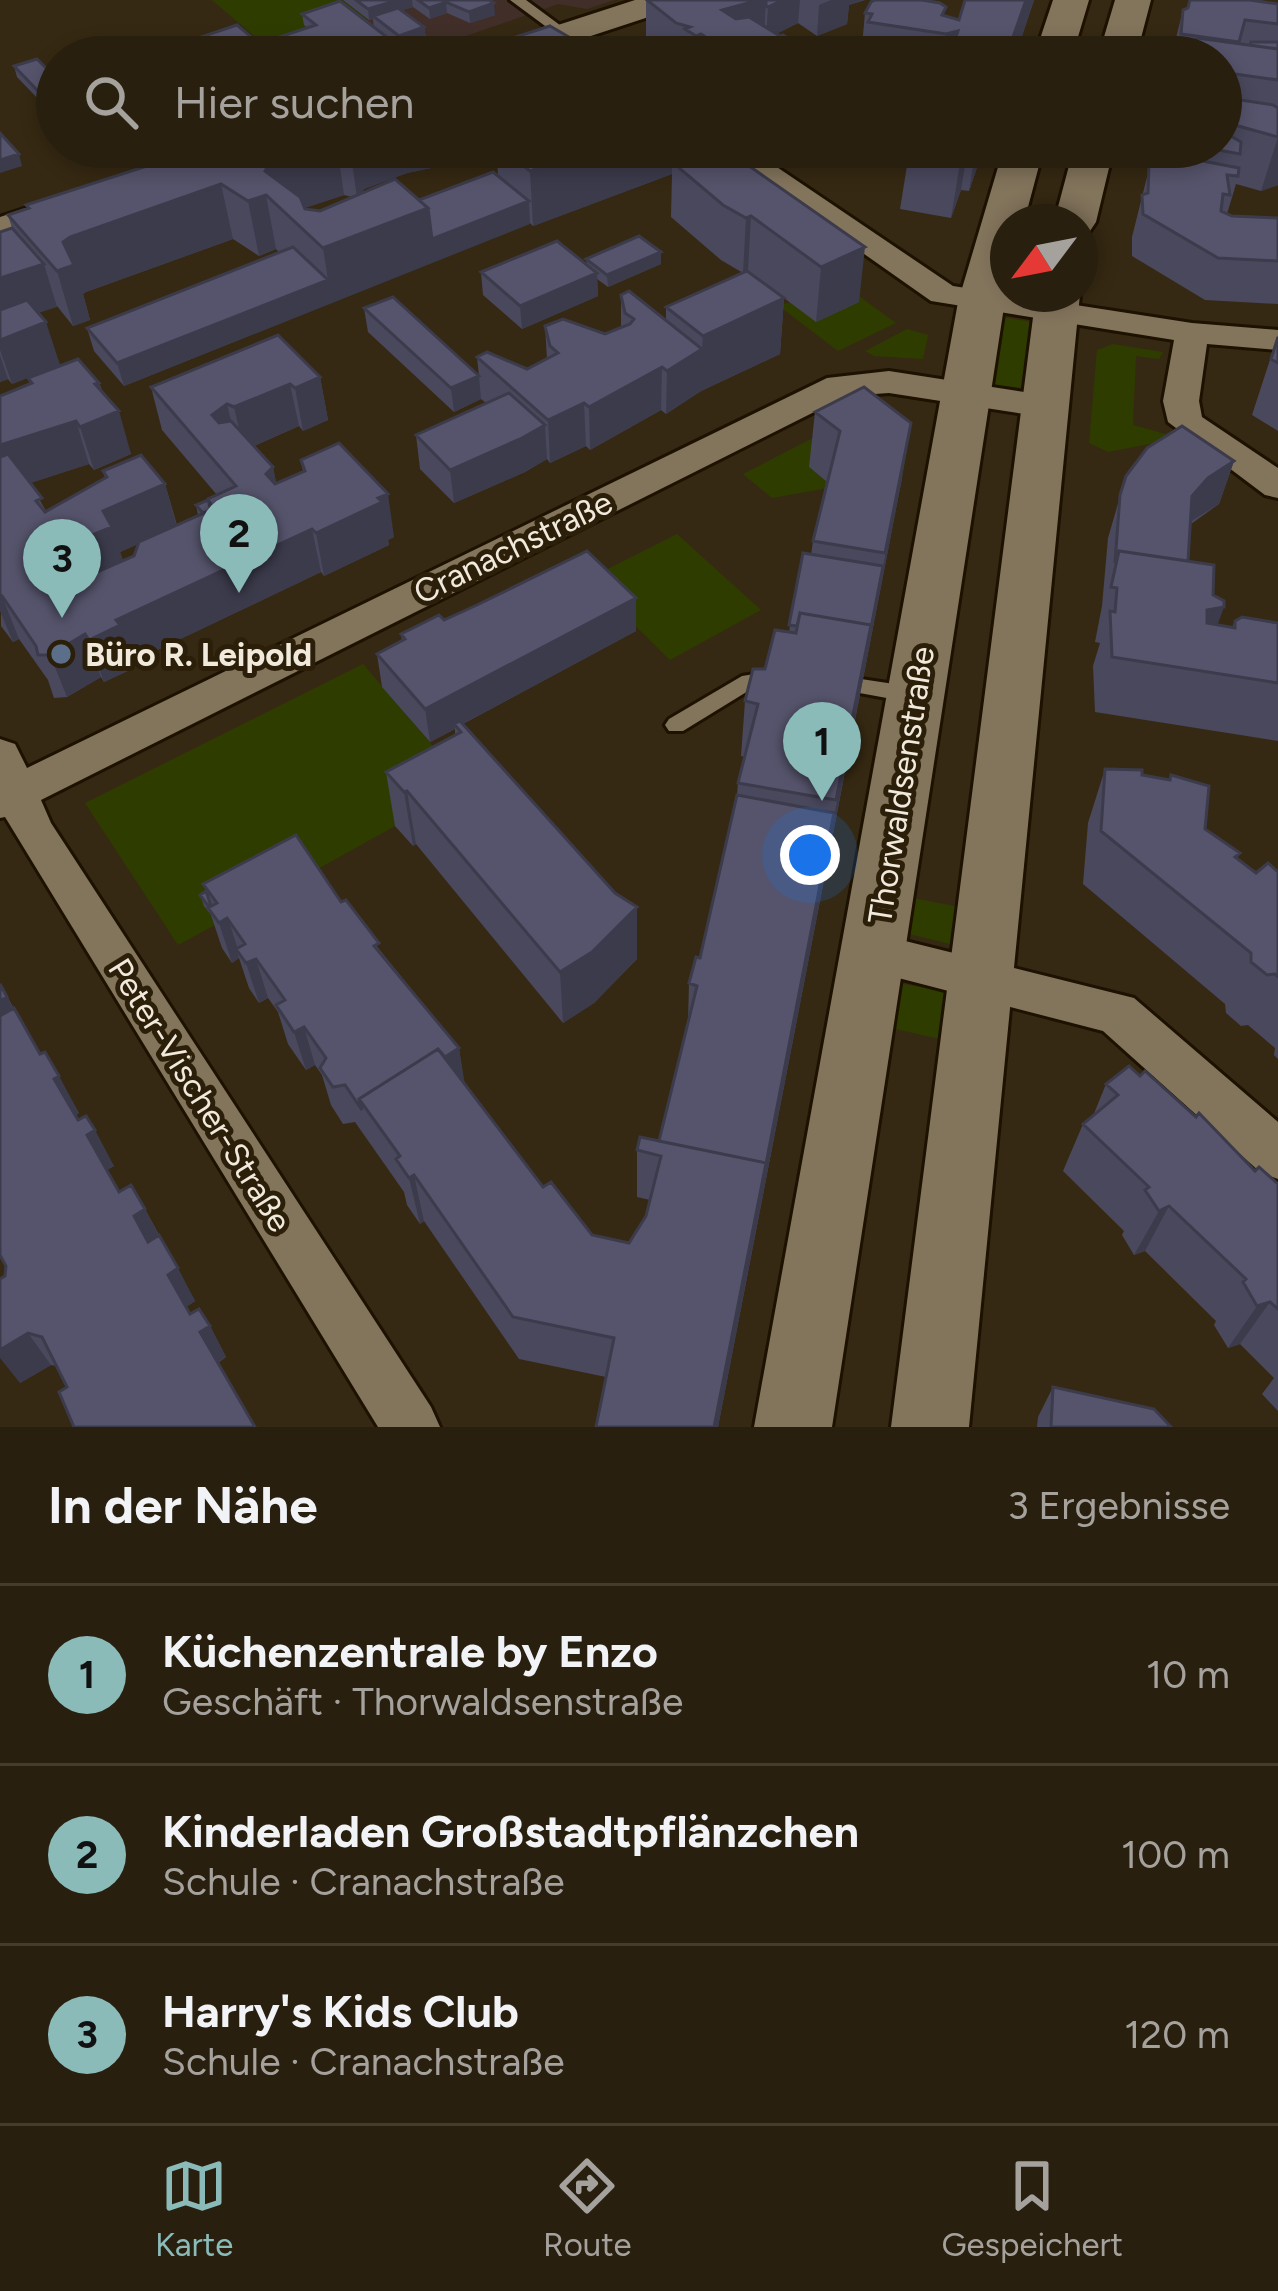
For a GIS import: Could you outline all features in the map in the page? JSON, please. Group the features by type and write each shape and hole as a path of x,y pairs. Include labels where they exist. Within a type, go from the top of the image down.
{"main road":[{"path":"1060,36 1071,0"},
{"path":"1123,36 1132,0"},
{"name":"Thorwaldsenstraße","path":"793,1427 873,953 888,691 965,394 980,302 1018,168"},
{"path":"1080,204 1089,168"},
{"path":"931,1427 1056,312"}],"street":[{"path":"593,36 668,0"},
{"path":"757,168 921,283 943,294 990,302"},
{"path":"0,230 103,194"},
{"path":"1098,312 1192,333 1278,340"},
{"path":"1192,333 1180,401 1186,422 1278,486"},
{"name":"Cranachstraße","path":"6,783 839,386 868,380 1044,406"},
{"name":"Peter-Vischer-Straße","path":"6,783 411,1427"},
{"path":"873,953 979,975 1118,1013 1278,1155"}],"lane":[{"path":"517,0 568,36"},
{"path":"676,725 749,681 792,677"}],"shaded area":[{"path":"212,0 614,0 587,9 558,4 466,36 254,36"}],"green space":[{"path":"212,0 343,0 369,20 305,26 317,36 254,36"},
{"path":"764,227 896,323 838,351 779,306 790,302"},
{"path":"1001,317 1033,322 1027,388 991,385"},
{"path":"907,329 928,335 923,359 874,356 865,351"},
{"path":"1113,344 1163,352 1159,359 1136,356 1133,425 1180,438 1108,452 1089,443 1097,350"},
{"path":"865,411 911,429 902,478 810,468 833,487 772,498 743,474"},
{"path":"677,534 761,610 670,660 588,579"},
{"path":"363,664 467,786 246,909 233,890 205,905 217,924 178,945 85,803"},
{"path":"908,897 964,908 954,945 905,933"},
{"path":"897,983 948,991 948,1041 887,1027"}],"building":[{"path":"356,0 398,0 368,9"},
{"path":"418,0 494,3 469,12 446,2 429,8"},
{"path":"647,0 759,0 722,10 736,19 749,17 780,36 696,36 685,29 690,27 676,23"},
{"path":"965,0 1026,0 1013,36 956,36 958,31 946,34 868,22 872,14 865,13 871,2 940,3 946,7 942,15 959,20"},
{"path":"1190,0 1278,4 1278,24 1245,20 1241,36 1181,34 1183,10"},
{"path":"340,1 385,36 282,36 316,25 302,14"},
{"path":"398,8 424,27 399,36 373,16"},
{"path":"237,25 250,36 204,36"},
{"path":"550,26 567,36 519,36"},
{"path":"1278,42 1278,49 1250,45"},
{"path":"1242,44 1278,49 1278,80 1242,75"},
{"path":"36,59 36,89 14,66"},
{"path":"1242,100 1278,108 1278,137 1242,127"},
{"path":"0,133 19,154 0,160"},
{"path":"141,168 267,168 300,197 305,209 320,211 395,179 428,208 323,248 266,195 248,201 221,184 70,237 63,242 74,265 57,271 8,215 29,208 26,205"},
{"path":"679,168 752,168 865,247 821,267 751,216 746,218"},
{"path":"1149,168 1239,168 1238,176 1227,175 1230,195 1223,194 1221,211 1232,216 1278,218 1278,261 1218,258 1143,214 1142,195 1148,193"},
{"path":"493,172 529,201 432,239 428,208 419,200"},
{"path":"12,228 44,264 0,278 0,232"},
{"path":"639,236 661,252 607,275 586,259"},
{"path":"557,241 597,273 520,306 481,272"},
{"path":"293,247 328,280 117,363 87,328"},
{"path":"747,271 784,298 703,336 666,307"},
{"path":"629,291 702,349 589,407 584,403 548,420 477,357 487,352 527,369 558,353 550,346 545,326 563,319 605,334 630,324 634,319 625,313 621,295"},
{"path":"393,297 479,376 451,388 364,308"},
{"path":"27,300 46,322 0,340 0,310"},
{"path":"278,335 320,377 234,407 227,404 212,415 219,423 231,421 273,467 266,474 275,484 305,471 301,460 339,443 388,494 378,498 382,502 316,533 312,529 116,620 120,625 89,640 85,634 50,655 38,655 0,597 0,457 8,454 42,498 36,501 45,512 107,477 103,471 141,455 165,484 103,511 112,527 80,540 76,547 90,575 134,556 139,542 213,509 208,499 236,486 151,387"},
{"path":"1278,337 1278,363 1271,359"},
{"path":"78,359 119,411 80,427 76,421 0,445 0,396 32,383 28,378"},
{"path":"864,387 911,423 885,553 813,541 840,431 815,412"},
{"path":"509,393 545,425 450,470 416,435"},
{"path":"1182,426 1234,461 1192,496 1188,561 1119,551 1115,563 1126,476 1147,448"},
{"path":"208,500 211,510 203,513 196,505"},
{"path":"587,551 636,598 425,709 377,654 405,639 401,634 439,615 444,620"},
{"path":"1119,551 1214,565 1213,595 1224,601 1224,607 1207,610 1207,623 1235,628 1235,621 1242,617 1278,623 1278,683 1112,657 1110,611 1115,612 1117,588 1111,587"},
{"path":"803,553 883,566 869,638 871,625 800,613 797,626 789,625"},
{"path":"800,613 871,625 836,800 738,783 758,704 745,701 753,669 765,669 775,630 796,633"},
{"path":"460,721 615,893 637,907 592,952 560,972 386,772 461,732 454,724"},
{"path":"1105,769 1142,770 1142,775 1170,780 1171,775 1209,786 1205,829 1240,853 1235,857 1256,873 1268,863 1278,872 1278,977 1251,962 1251,953 1101,831"},
{"path":"737,795 834,813 764,1174 766,1163 659,1141 697,986 689,983 696,957 700,958"},
{"path":"296,835 341,902 346,900 379,943 374,946 459,1048 445,1057 438,1049 359,1099 362,1110 345,1085 333,1087 320,1068 326,1058 304,1027 294,1032 276,1005 285,1000 256,959 246,963 236,949 245,944 227,918 219,923 208,908 217,903 203,884"},
{"path":"14,1008 40,1054 45,1052 59,1076 54,1079 78,1120 86,1116 95,1130 87,1135 119,1192 131,1185 145,1209 134,1216 148,1242 159,1235 178,1268 168,1275 190,1314 199,1309 210,1326 200,1332 255,1427 74,1427 59,1392 67,1387 42,1337 28,1333 0,1350 0,1279 6,1266 0,1255 0,1016"},
{"path":"438,1049 543,1187 551,1182 592,1235 629,1243 646,1216 661,1156 637,1150 640,1137 766,1163 714,1427 596,1427 614,1338 513,1317 414,1175 409,1178 396,1159 400,1156 359,1099"},
{"path":"1129,1066 1140,1076 1145,1071 1196,1117 1199,1113 1255,1171 1259,1167 1278,1184 1278,1309 1270,1302 1257,1306 1243,1282 1246,1279 1169,1206 1159,1211 1145,1190 1149,1187 1083,1124 1118,1095 1106,1084"},
{"path":"1053,1387 1154,1409 1171,1427 1051,1427"}],"place":[{"name":"Kinderladen Großstadtpflänzchen","path":"239,593"},
{"name":"Harry's Kids Club","path":"62,618"},
{"name":"Büro R. Leipold","path":"61,654"},
{"name":"Küchenzentrale by Enzo","path":"822,801"}]}
